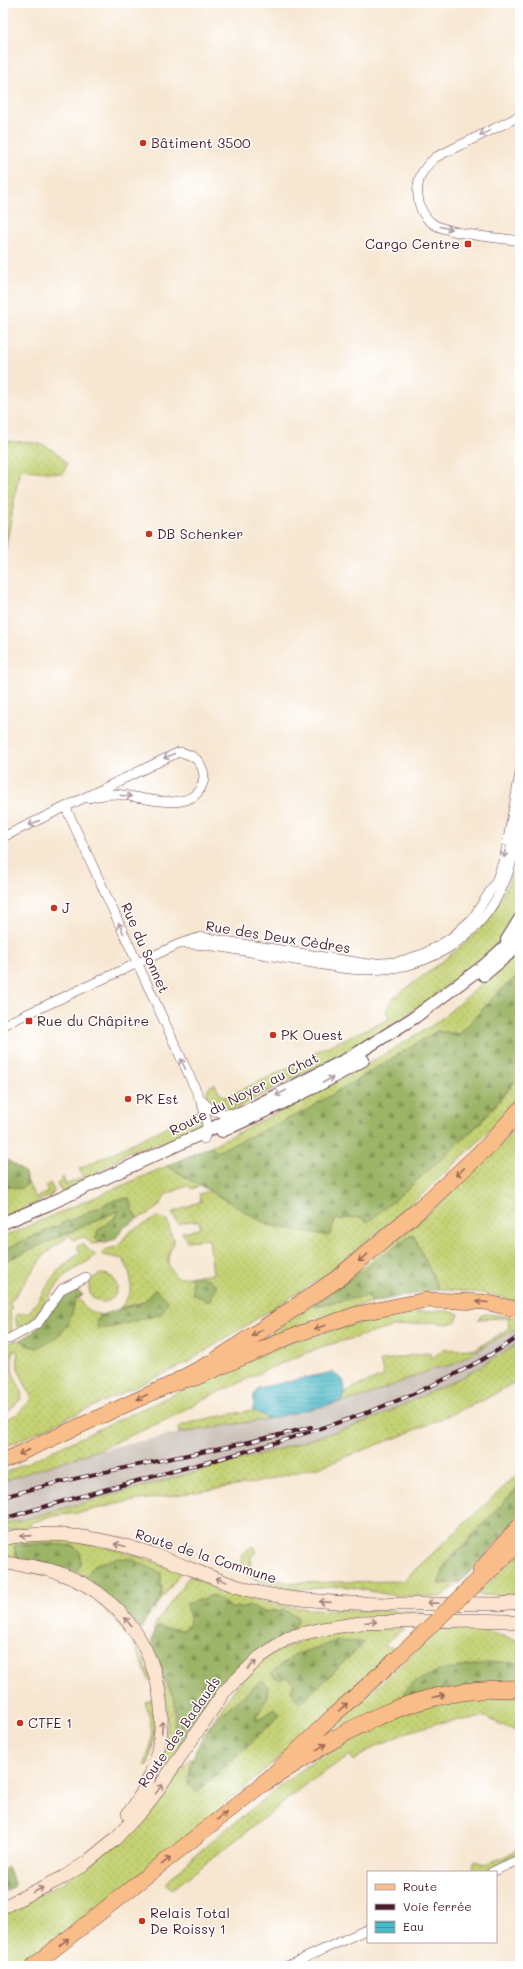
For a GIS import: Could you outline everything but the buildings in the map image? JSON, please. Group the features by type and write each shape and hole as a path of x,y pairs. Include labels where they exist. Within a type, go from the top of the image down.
{"highway":[{"path":"178,1381 214,1362 337,1279 420,1209 489,1145 520,1110"},
{"path":"464,1594 520,1542"},
{"path":"264,1783 346,1732 394,1709 425,1699 457,1692 492,1688 520,1689"}],"main road":[{"path":"3,1461 178,1381 196,1378 292,1336 372,1311 426,1300 484,1302 520,1310"},
{"path":"33,1966 264,1783 333,1716 395,1660 464,1594 472,1578 520,1525"},
{"name":"Route de la Commune","path":"3,1539 48,1534 72,1535 97,1540 158,1556 258,1592 298,1600 332,1602 500,1604 520,1602"},
{"path":"3,1563 42,1568 65,1575 86,1586 107,1600 128,1621 140,1639 153,1668 158,1685 162,1711 162,1729 155,1763 150,1780 137,1803 104,1848"},
{"path":"500,1604 520,1607"},
{"path":"469,1620 520,1632"},
{"name":"Route des Badauds","path":"3,1907 64,1876 104,1848 148,1804 224,1692 260,1657 289,1637 322,1629 361,1623 469,1620 507,1621 520,1624"}],"street":[{"path":"520,116 436,156 425,166 418,183 419,204 425,217 433,224 446,229 520,241"},
{"path":"3,837 87,798 97,790 179,752 190,754 199,761 204,772 203,784 197,795 186,801 173,802 113,794 87,798"},
{"name":"Rue des Deux Cèdres","path":"179,944 201,937 368,964 397,962 429,951 452,937 463,928 482,906 492,890 505,856 520,772"},
{"name":"Rue du Sonnet","path":"66,808 200,1099 207,1118 206,1135"},
{"name":"Rue des Deux Cèdres","path":"179,944 211,945 342,968 371,970 392,969 419,962 435,955 463,938 474,928 491,906 499,893 511,865 520,811"},
{"path":"486,964 510,936 520,919"},
{"name":"Route du Noyer au Chat","path":"3,1232 206,1135 239,1113 353,1056 415,1017 486,964 520,933"},
{"path":"3,1025 179,944"},
{"name":"Route du Noyer au Chat","path":"3,1223 206,1135 271,1109 338,1074 426,1019 501,963 520,944"},
{"name":"Rue du Sonnet","path":"200,1099 211,1110 220,1114 239,1113"},
{"path":"3,1339 9,1339 38,1323 62,1290 86,1277"},
{"path":"494,1871 520,1859"},
{"path":"287,1966 367,1929"}],"shaded area":[{"path":"520,1326 520,1343 501,1355 462,1377 382,1415 351,1427 279,1449 3,1525 3,1481 95,1451 179,1433 300,1413 436,1368 452,1365"}],"green space":[{"path":"3,441 31,443 46,446 60,456 67,464 63,474 20,469 3,562"},
{"path":"511,876 520,882 520,906 515,920 497,946 479,963 392,1026 350,1052 302,1074 229,1112 217,1109 207,1099 208,1089 212,1085 215,1084 219,1093 226,1097 312,1057 315,1052 389,1019 386,1011 392,999 452,954 474,935 496,908"},
{"path":"520,952 520,974 498,992 460,1034 437,1031 305,1111 217,1152 211,1146 320,1091 436,1023"},
{"path":"520,974 520,1075 480,1123 411,1186 368,1222 359,1217 335,1220 329,1236 268,1225 167,1166 211,1146 217,1152 305,1111 437,1031 460,1034 498,992"},
{"path":"520,1075 520,1099 484,1136 412,1204 320,1279 185,1364 3,1448 3,1421 17,1414 32,1399 18,1369 17,1350 12,1352 12,1371 22,1392 21,1399 3,1416 3,1343 20,1340 29,1346 68,1326 76,1296 89,1310 101,1315 96,1322 109,1328 161,1314 144,1302 120,1308 128,1296 131,1285 131,1279 127,1266 123,1259 103,1255 102,1253 105,1250 118,1246 129,1232 158,1217 167,1220 174,1243 169,1253 168,1261 171,1269 178,1278 213,1274 209,1239 187,1241 182,1232 199,1229 200,1221 190,1221 178,1224 172,1213 201,1201 199,1194 210,1191 268,1225 329,1235 335,1220 359,1216 411,1186 480,1123"},
{"path":"200,1108 204,1129 186,1137 129,1151 89,1180 66,1192 61,1191 57,1183 63,1177 66,1185 83,1177 79,1169 189,1116"},
{"path":"520,1124 520,1302 482,1293 439,1289 413,1234 314,1306 369,1295 372,1302 290,1329 258,1342 328,1293 395,1241 460,1185"},
{"path":"8,1160 25,1173 27,1184 19,1189 8,1186 3,1189 3,1162"},
{"path":"167,1166 201,1186 191,1189 189,1185 165,1195 157,1208 137,1219 129,1198 115,1200 3,1250 3,1237"},
{"path":"26,1178 35,1198 48,1192 45,1186 50,1183 54,1191 52,1195 3,1219 3,1189 8,1186 27,1184"},
{"path":"129,1198 137,1219 123,1228 115,1239 106,1242 96,1239 98,1230 115,1218 119,1210 3,1262 3,1250 115,1200"},
{"path":"120,1210 115,1218 98,1230 96,1239 106,1242 92,1244 84,1237 73,1240 70,1235 45,1254 9,1304 12,1307 10,1313 12,1330 8,1335 3,1335 3,1262"},
{"path":"413,1234 439,1289 372,1302 369,1296 313,1306"},
{"path":"82,1244 96,1256 64,1276 29,1324 19,1328 17,1327 15,1316 17,1314 29,1313 58,1271 80,1252 77,1246"},
{"path":"103,1274 113,1278 117,1288 113,1298 103,1302 93,1298 89,1288 93,1278"},
{"path":"192,1276 208,1279 217,1286 209,1302 193,1294"},
{"path":"155,1289 168,1301 161,1314 109,1328 98,1328 96,1322 101,1315 144,1302"},
{"path":"67,1291 78,1291 83,1295 78,1299 76,1297 71,1316 65,1328 54,1338 37,1348 29,1346 20,1340 34,1332 49,1314 62,1293"},
{"path":"429,1311 447,1311 459,1314 456,1322 448,1324 432,1322 394,1327 324,1346 277,1365 202,1400 166,1420 95,1451 3,1481 3,1474 176,1393 295,1340 386,1316"},
{"path":"487,1314 520,1317 520,1326 452,1365 436,1368 366,1396 342,1402 344,1393 352,1388 384,1376 380,1361 431,1352 430,1360 442,1350 476,1349 509,1328 508,1318 478,1319 482,1315"},
{"path":"520,1343 520,1379 484,1400 403,1435 325,1465 255,1483 121,1503 83,1512 54,1516 30,1523 30,1527 3,1531 3,1525 279,1449 351,1427 382,1415 462,1377"},
{"path":"253,1410 269,1419 179,1433 178,1428 180,1426 200,1420"},
{"path":"520,1472 520,1485 446,1563 438,1584 460,1582 441,1597 390,1595 344,1586 300,1590 287,1588 254,1579 246,1573 242,1563 242,1556 247,1550 254,1546 257,1552 251,1556 250,1570 288,1583 403,1581"},
{"path":"520,1485 520,1517 460,1582 438,1584 447,1563"},
{"path":"38,1539 69,1540 119,1550 182,1571 154,1610 162,1594 161,1573 86,1578 76,1572 81,1564 14,1546 17,1561 3,1559 3,1544"},
{"path":"42,1543 74,1546 80,1552 81,1564 76,1572 46,1564 17,1561 14,1546"},
{"path":"520,1553 520,1576 517,1579 520,1582 520,1595 476,1595"},
{"path":"118,1558 131,1559 161,1573 161,1596 157,1605 145,1620 142,1629 86,1578 94,1565"},
{"path":"190,1575 245,1597 284,1606 324,1610 425,1611 419,1616 291,1632 283,1610 264,1612 252,1606 190,1618 189,1626 183,1630 158,1627 153,1633 156,1623"},
{"path":"90,1594 105,1605 133,1636 152,1680 149,1680 137,1652 128,1637 116,1621"},
{"path":"213,1595 231,1608 252,1606 264,1612 283,1610 297,1616 297,1622 291,1632 250,1657 212,1695 198,1716 183,1744 173,1738 176,1705 154,1654 152,1644 153,1635 158,1627 183,1630 189,1626 190,1618 186,1604"},
{"path":"405,1628 383,1646 397,1648 274,1762 166,1855 19,1966 3,1966 3,1912 61,1884 148,1810 192,1757 188,1783 280,1715 274,1708 257,1721 258,1711 266,1700 268,1687 222,1712 207,1730 230,1695 244,1678 260,1663 276,1652 292,1644 310,1638 367,1629","holes":["364,1643 301,1703 294,1683 287,1677 280,1665 291,1658 311,1650 341,1644"]},
{"path":"440,1629 481,1630 520,1641 520,1663 495,1662 403,1698 320,1738"},
{"path":"337,1641 365,1642 301,1703 296,1699 291,1690 294,1683 287,1677 279,1680 271,1674 294,1655"},
{"path":"495,1662 520,1663 520,1681 403,1698 406,1690 413,1682 445,1669"},
{"path":"162,1675 175,1701 173,1738 183,1744 158,1783 150,1788 162,1754 167,1726 167,1709"},
{"path":"263,1681 268,1687 266,1700 255,1719 257,1721 274,1708 280,1715 197,1793 188,1784 191,1766 196,1750 204,1736 223,1712"},
{"path":"520,1697 520,1721 514,1726 515,1731 485,1717 438,1723 411,1731 374,1747 353,1761 350,1755 311,1781 173,1889 165,1884 200,1851 282,1784 328,1751 351,1738 400,1715 425,1707 451,1701 477,1698"},
{"path":"151,1700 154,1709 156,1726 148,1766 145,1765 152,1734 145,1702"},
{"path":"520,1847 520,1853 486,1871 475,1871 473,1868 475,1861 485,1864 508,1856"},
{"path":"8,1867 15,1886 3,1892 3,1870"}],"water":[{"path":"332,1372 343,1380 345,1388 341,1402 269,1419 253,1410 254,1395 258,1388"}],"railway":[{"path":"3,1519 84,1495 259,1448 375,1410 449,1377 485,1358 520,1336"},
{"path":"3,1497 118,1469 273,1437 311,1427"}],"place":[{"name":"Bâtiment 3500","path":"143,143"},
{"name":"Cargo Centre","path":"468,244"},
{"name":"DB Schenker","path":"149,534"},
{"name":"J","path":"54,908"},
{"name":"Rue du Châpitre","path":"29,1021"},
{"name":"PK Ouest","path":"273,1035"},
{"name":"PK Est","path":"128,1099"},
{"name":"CTFE 1","path":"20,1723"},
{"name":"Relais Total De Roissy 1","path":"142,1921"}]}
